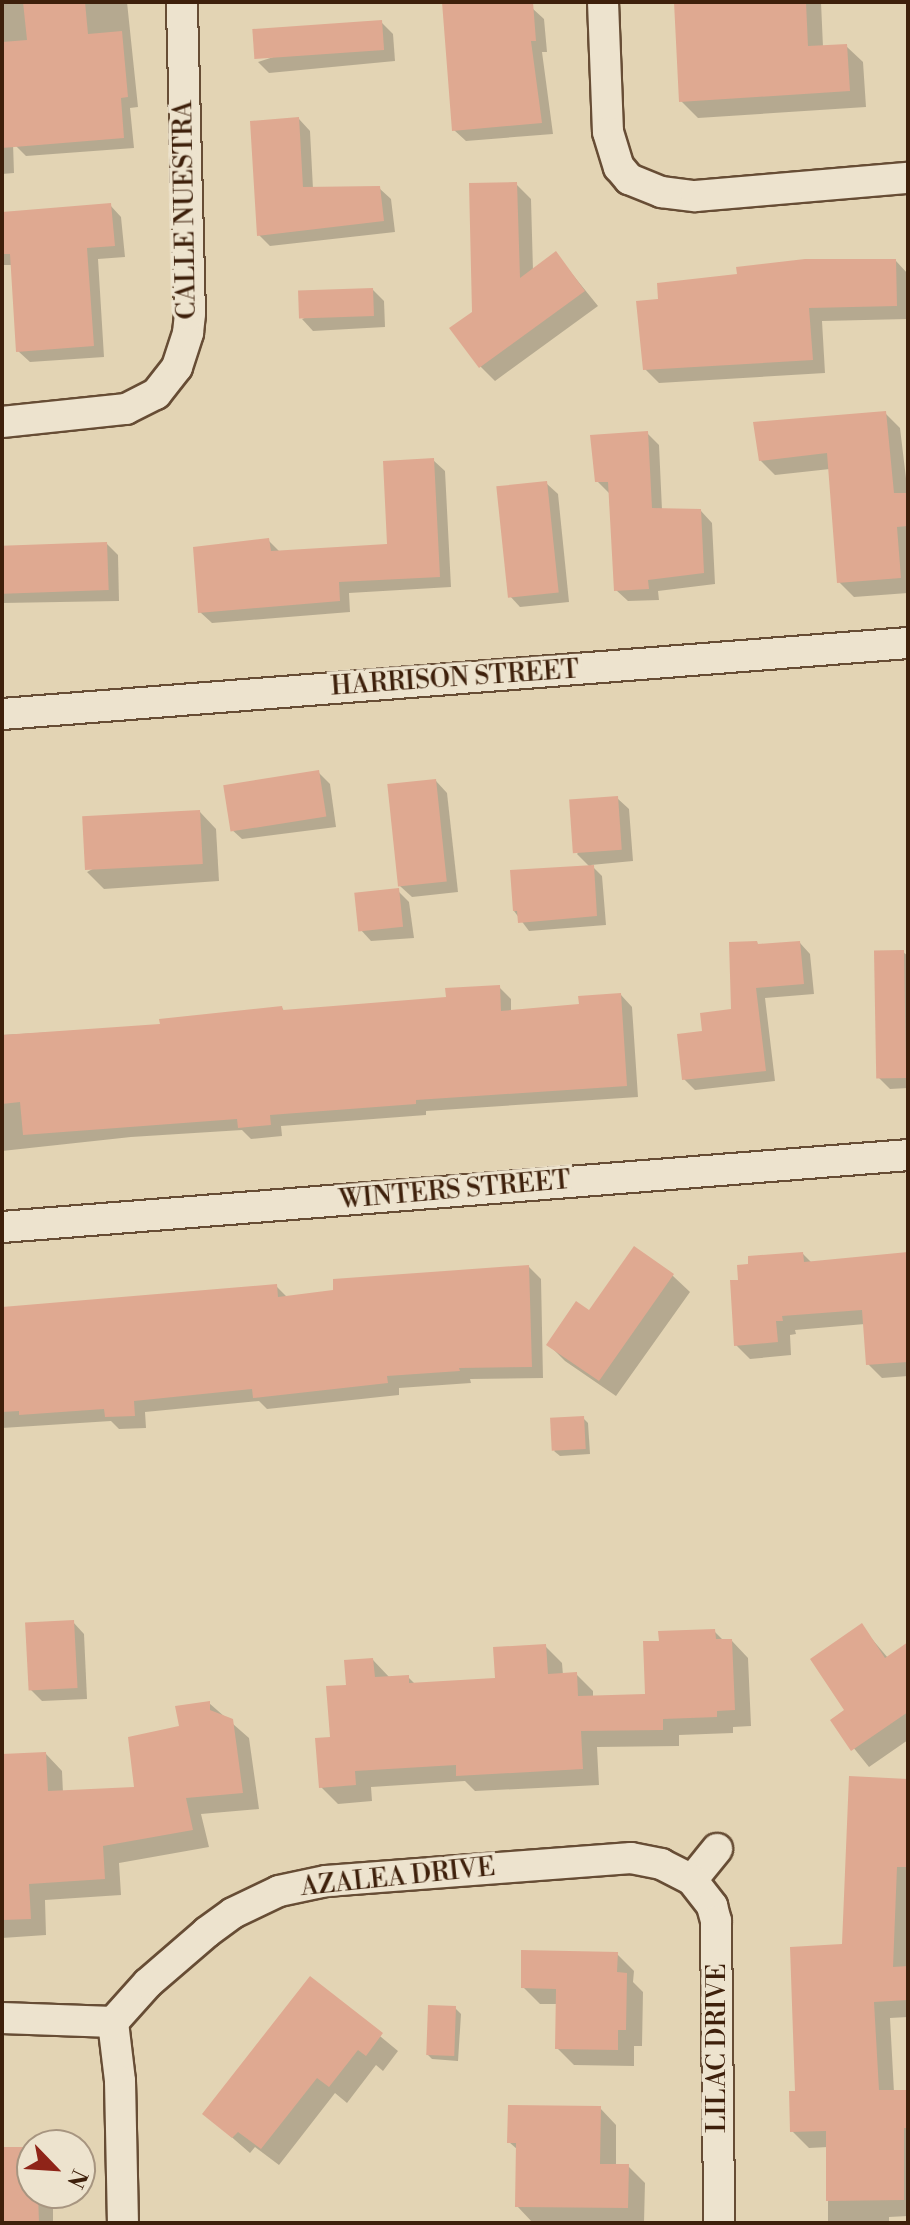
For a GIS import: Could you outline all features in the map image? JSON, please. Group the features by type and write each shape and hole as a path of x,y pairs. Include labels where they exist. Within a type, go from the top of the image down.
{"street":[{"name":"CALLE NUESTRA","path":"2,422 126,409 156,394 177,367 184,351 190,314 182,2"},
{"path":"603,2 608,132 619,167 629,179 661,192 696,196 908,178"},
{"name":"HARRISON STREET","path":"2,714 908,643"},
{"name":"WINTERS STREET","path":"2,1227 908,1155"},
{"path":"692,1880 717,1849"},
{"name":"AZALEA DRIVE","path":"113,2022 148,1983 220,1922 256,1900 302,1885 631,1858 661,1864 692,1880"},
{"name":"LILAC DRIVE","path":"692,1880 712,1906 717,1934 719,2223"},
{"path":"2,2018 113,2022 120,2081 123,2223"}],"building":[{"path":"23,2 85,2 88,34 122,31 128,97 121,98 124,138 2,148 2,42 27,40"},
{"path":"442,2 533,2 536,41 531,41 542,123 452,131"},
{"path":"674,2 806,2 808,46 847,44 850,91 679,102"},
{"path":"382,20 384,50 254,59 252,29"},
{"path":"299,117 303,187 380,186 384,221 257,236 250,121"},
{"path":"517,182 520,278 556,251 585,291 479,368 449,328 472,312 469,183"},
{"path":"111,203 115,246 87,248 94,346 16,352 10,254 2,254 2,212"},
{"path":"805,259 896,259 897,306 809,308 813,360 643,370 636,301 658,299 657,283 737,274 736,267"},
{"path":"373,288 374,316 299,319 298,291"},
{"path":"886,411 894,493 908,493 908,526 897,527 901,578 837,583 827,453 759,461 753,422"},
{"path":"648,431 652,508 701,509 704,573 648,580 649,589 614,591 608,482 595,482 590,435"},
{"path":"434,458 440,577 339,582 340,601 198,613 193,547 269,538 271,551 387,544 383,461"},
{"path":"547,481 559,592 508,598 496,486"},
{"path":"107,542 109,590 4,594 2,546"},
{"path":"319,770 326,816 231,832 223,785"},
{"path":"436,779 447,881 398,887 387,784"},
{"path":"618,796 622,850 573,853 569,799"},
{"path":"200,810 203,864 85,870 82,816"},
{"path":"594,865 597,916 518,923 517,911 513,911 510,870"},
{"path":"399,888 403,927 358,931 354,893"},
{"path":"757,941 758,944 800,941 804,984 756,988 766,1071 682,1080 677,1034 702,1031 700,1013 731,1009 729,942"},
{"path":"904,950 906,1078 876,1079 874,951"},
{"path":"500,985 501,1011 579,1004 578,996 621,993 627,1086 416,1100 416,1104 270,1115 271,1125 238,1128 237,1119 23,1135 20,1102 2,1104 2,1035 160,1024 159,1019 282,1006 283,1010 446,997 445,988"},
{"path":"634,1246 674,1274 599,1381 546,1345 576,1301 589,1310"},
{"path":"803,1252 804,1262 908,1252 908,1362 866,1365 862,1310 782,1316 783,1321 776,1321 778,1342 734,1346 730,1280 738,1280 737,1265 748,1264 748,1256"},
{"path":"529,1265 532,1367 459,1368 460,1371 387,1376 388,1383 253,1398 252,1389 134,1401 135,1416 105,1417 104,1409 19,1415 19,1411 2,1412 2,1307 277,1284 278,1297 333,1290 333,1279"},
{"path":"584,1416 586,1449 552,1451 550,1418"},
{"path":"74,1620 78,1688 29,1690 25,1623"},
{"path":"862,1623 885,1658 908,1642 908,1712 851,1751 830,1720 844,1710 810,1659"},
{"path":"715,1629 716,1639 732,1639 735,1710 717,1711 717,1717 663,1719 663,1730 581,1731 583,1769 456,1776 456,1765 355,1771 356,1785 319,1788 315,1738 330,1737 326,1686 346,1685 344,1660 373,1658 375,1677 409,1675 409,1683 495,1678 493,1647 546,1644 548,1674 577,1672 578,1696 645,1694 643,1641 659,1641 658,1631"},
{"path":"210,1701 210,1710 233,1719 243,1793 186,1798 193,1830 103,1846 105,1879 29,1884 31,1919 2,1920 2,1754 46,1752 48,1791 134,1787 128,1737 179,1726 175,1706"},
{"path":"849,1776 908,1779 908,1867 897,1867 893,1967 908,1966 908,2000 874,2002 879,2090 908,2090 908,2128 904,2128 904,2200 826,2201 826,2131 790,2132 789,2091 795,2091 790,1947 842,1944"},
{"path":"521,1950 618,1952 617,1972 627,1973 626,2030 618,2030 618,2050 555,2049 556,1989 521,1988"},
{"path":"310,1976 383,2033 366,2056 358,2050 329,2087 317,2078 261,2149 238,2132 232,2138 202,2114"},
{"path":"428,2005 456,2006 454,2056 426,2055"},
{"path":"508,2105 601,2106 600,2164 629,2164 628,2208 515,2207 516,2143 507,2143"},
{"path":"2,2147 16,2147 16,2209 39,2209 39,2223 2,2223"}]}
